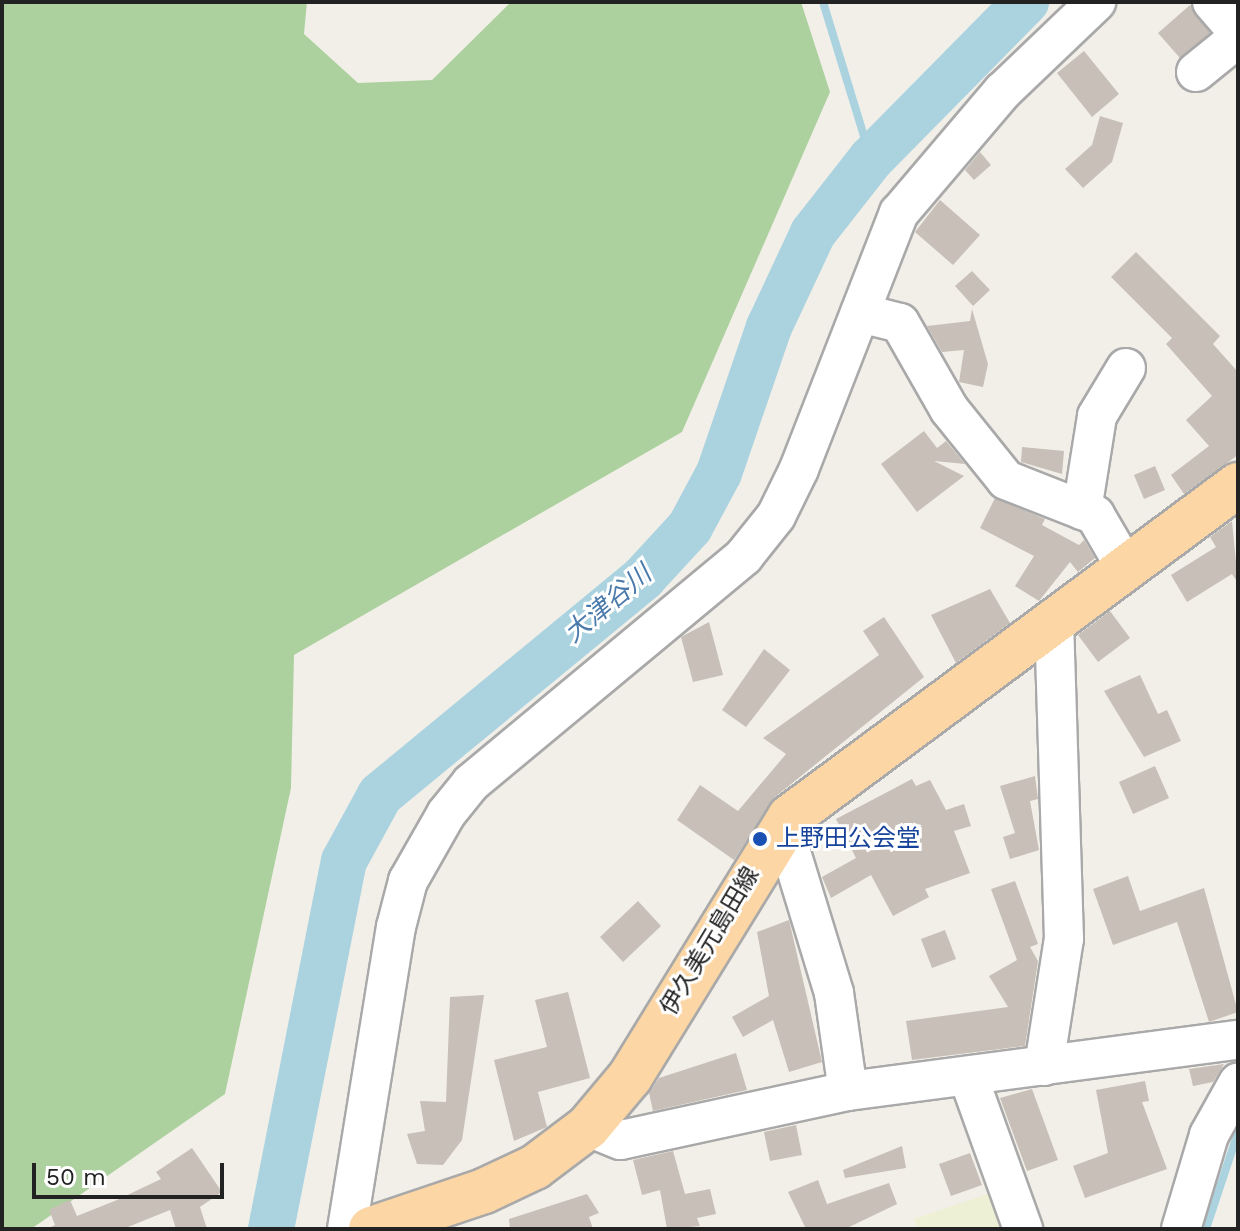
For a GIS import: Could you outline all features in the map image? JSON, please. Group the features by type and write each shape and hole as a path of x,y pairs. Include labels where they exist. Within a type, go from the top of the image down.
{"main road":[{"name":"伊久美元島田線","path":"371,1229 484,1191 535,1167 588,1127 630,1077 783,826 1238,485"}],"street":[{"path":"347,1229 396,927 424,850 471,783 744,556 793,480 860,313 919,183 1096,2"},
{"path":"1212,2 1238,32"},
{"path":"1196,72 1238,38"},
{"path":"860,313 900,323 949,409 1006,480 1095,515 1126,568"},
{"path":"1082,510 1097,416 1126,368"},
{"path":"1044,1066 1064,939 1054,621"},
{"path":"783,826 834,993 848,1091"},
{"path":"588,1127 621,1140 848,1091 1238,1040"},
{"path":"968,1076 1023,1229"},
{"path":"1181,1229 1209,1135 1238,1083"}],"green space":[{"path":"2,2 307,2 304,34 358,83 432,80 511,2 801,2 830,92 682,432 294,655 291,788 225,1094 31,1229 2,1229"},
{"path":"999,1190 1012,1229 918,1229 914,1219"}],"building":[{"path":"1190,5 1210,33 1180,58 1158,33"},
{"path":"1084,51 1119,94 1092,117 1057,73"},
{"path":"1100,116 1123,123 1112,162 1083,188 1065,169 1092,145"},
{"path":"980,152 991,165 974,180 965,170"},
{"path":"940,200 980,235 953,265 915,232"},
{"path":"1136,252 1220,336 1213,344 1238,372 1238,455 1184,494 1171,475 1209,446 1186,420 1212,396 1166,344 1172,338 1111,277"},
{"path":"972,271 990,290 973,306 955,286"},
{"path":"972,309 988,364 983,387 959,382 964,350 942,352 927,326 970,321"},
{"path":"924,431 937,448 946,441 965,464 934,461 964,476 917,512 881,464"},
{"path":"1022,447 1064,451 1062,474 1021,462"},
{"path":"1155,466 1165,490 1144,499 1134,475"},
{"path":"995,498 1045,519 1042,525 1079,545 1084,540 1095,558 1078,572 1070,562 1039,601 1015,586 1034,556 980,528"},
{"path":"1232,521 1238,583 1232,574 1187,602 1171,575 1216,547 1210,537"},
{"path":"990,589 1010,623 956,663 931,615"},
{"path":"1110,611 1130,638 1098,662 1078,635"},
{"path":"884,617 924,677 775,797 734,860 677,820 700,785 738,811 786,754 763,738 879,655 863,631"},
{"path":"709,622 723,675 693,682 681,637"},
{"path":"764,649 790,670 746,727 722,710"},
{"path":"1140,675 1158,714 1167,710 1181,741 1144,757 1104,691"},
{"path":"1155,766 1169,798 1133,814 1119,782"},
{"path":"1035,776 1038,799 1030,801 1039,850 1010,859 1003,837 1015,833 1000,786"},
{"path":"912,779 916,786 930,780 946,810 964,804 971,826 954,831 970,873 925,889 929,897 893,916 871,875 831,898 822,877 856,858 836,819"},
{"path":"1128,876 1140,911 1204,888 1238,1012 1209,1022 1177,922 1113,945 1093,889"},
{"path":"1015,881 1038,944 1030,947 1038,961 1025,1046 912,1060 906,1021 1008,1007 989,976 1017,960 991,889"},
{"path":"638,901 661,926 623,962 600,937"},
{"path":"789,920 822,1062 789,1072 773,1020 743,1037 732,1017 769,996 757,932"},
{"path":"945,930 956,959 932,968 921,939"},
{"path":"568,992 590,1078 538,1092 547,1127 514,1141 494,1060 547,1047 535,1000"},
{"path":"484,995 462,1140 443,1165 417,1164 407,1134 425,1131 420,1101 446,1102 450,997"},
{"path":"736,1053 747,1090 653,1111 649,1093 659,1078"},
{"path":"1224,1064 1213,1082 1193,1086 1189,1069"},
{"path":"1145,1081 1149,1101 1142,1102 1167,1169 1085,1198 1073,1166 1108,1153 1096,1090"},
{"path":"1032,1089 1058,1160 1027,1171 1000,1098"},
{"path":"796,1125 802,1155 770,1161 764,1132"},
{"path":"902,1146 906,1168 845,1178 843,1170"},
{"path":"192,1148 222,1192 200,1207 207,1229 176,1229 170,1210 123,1229 47,1229 55,1225 49,1210 70,1200 77,1216 117,1200 161,1179 156,1172"},
{"path":"673,1151 685,1194 710,1189 716,1214 697,1218 700,1226 667,1229 660,1190 642,1195 633,1160"},
{"path":"970,1153 982,1185 951,1196 939,1164"},
{"path":"818,1180 827,1204 889,1183 897,1204 845,1229 806,1229 788,1192"},
{"path":"587,1194 599,1213 589,1217 593,1229 510,1229 509,1219"}],"waterway":[{"path":"823,2 871,159"},
{"name":"大津谷川","path":"271,1229 344,861 380,795 644,577 690,527 719,473 769,327 813,233 871,159 1026,2"},
{"path":"1206,1229 1238,1132"}],"place":[{"name":"上野田公会堂","path":"760,839"}]}
